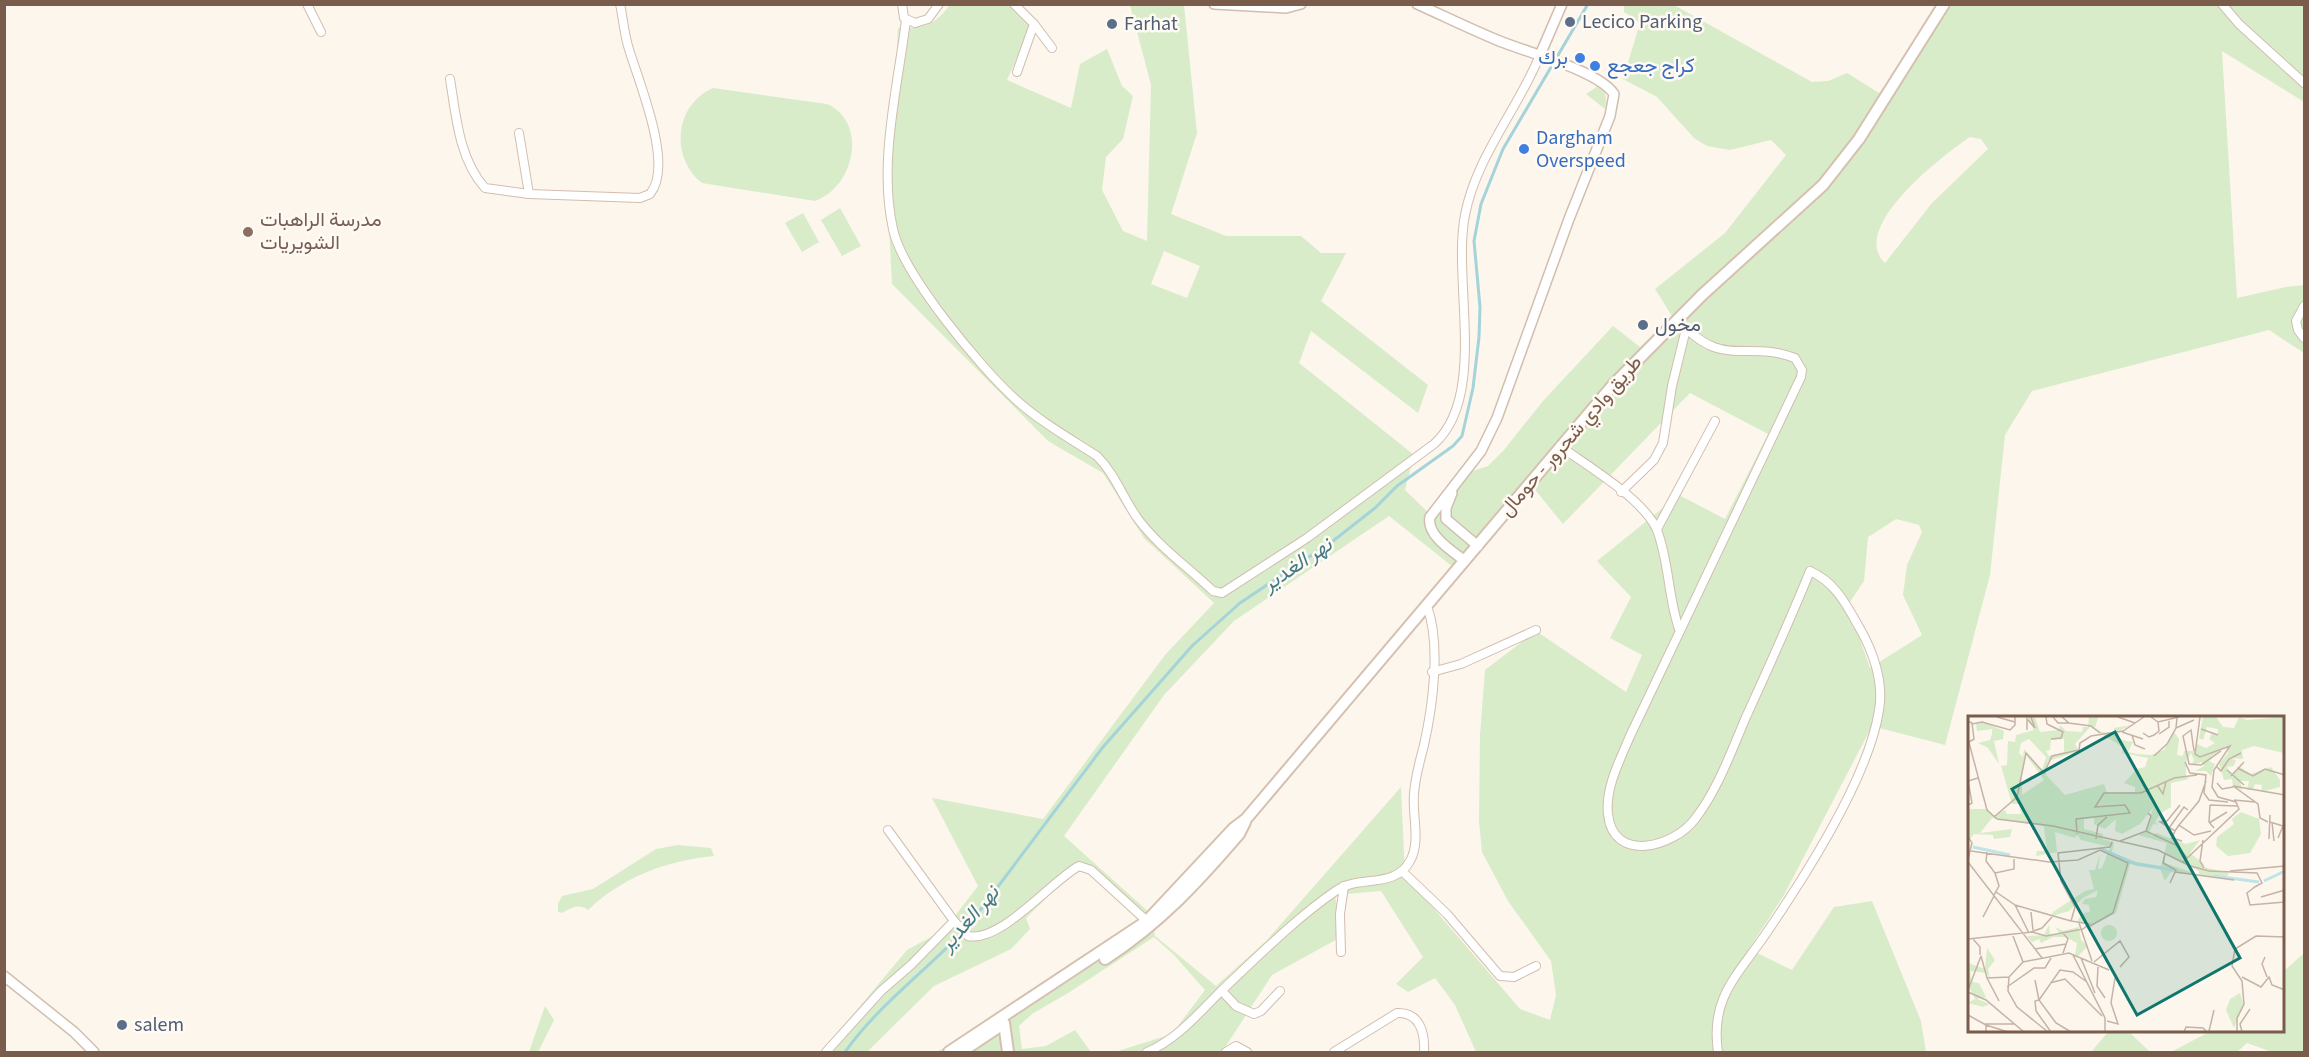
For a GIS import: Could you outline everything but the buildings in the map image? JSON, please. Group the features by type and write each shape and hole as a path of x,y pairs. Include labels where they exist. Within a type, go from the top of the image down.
{"main road":[{"name":"طريق وادي شحرور - حومال","path":"956,1051 1150,923 1197,876 1234,828 1246,819 1612,385 1677,319 1830,178 1859,139 1944,4"},
{"name":"طريق وادي شحرور - حومال","path":"956,1051 1005,1023 1027,1005"},
{"path":"1005,1023 1008,1053"}],"street":[{"path":"307,4 321,32"},
{"path":"450,79 458,128 468,162 481,183 490,191 640,198 653,191 657,153 648,101 628,46 620,4"},
{"path":"902,4 902,15 906,20 915,23 924,22 939,4"},
{"path":"1014,4 1034,24 1052,48"},
{"path":"1214,4 1270,8 1301,4"},
{"path":"1418,4 1497,40 1551,59 1608,87 1614,94 1612,108 1535,310 1497,418 1481,451 1436,506 1429,526 1465,561"},
{"path":"906,20 892,115 889,183 892,228 902,258 956,332 1015,399 1097,456 1107,466 1138,519 1151,534 1213,591 1222,593 1307,538 1383,479 1434,444 1451,426 1459,397 1464,353 1462,257 1465,213 1478,177 1529,81 1562,4"},
{"path":"2222,4 2246,30 2304,83"},
{"path":"1017,72 1034,24"},
{"path":"519,133 529,194"},
{"path":"2304,306 2296,321 2298,330 2304,338"},
{"path":"1677,319 1686,329 1715,349 1787,355 1795,358 1802,370 1798,388 1679,629 1630,736 1609,792 1607,804 1610,824 1615,834 1633,844 1650,847 1672,840 1689,826 1705,805 1721,776 1810,571 1825,578 1836,588 1857,622 1871,651 1880,691 1875,729 1837,818 1770,927 1739,967 1724,995 1717,1018 1718,1053"},
{"path":"1621,492 1654,460 1663,443 1672,386 1686,329"},
{"path":"1657,530 1715,421"},
{"path":"1560,446 1643,510 1657,530 1679,629"},
{"path":"1457,482 1447,503 1446,519 1478,546"},
{"path":"1147,1053 1178,1033 1321,902 1344,886 1380,881 1402,871 1412,860 1415,849 1414,795 1427,731 1435,634 1427,606"},
{"path":"1432,672 1461,664 1536,630"},
{"path":"888,830 955,922 968,936 981,936 1025,910 1079,866 1091,870 1150,923"},
{"path":"1402,871 1447,914 1500,976 1509,978 1536,966"},
{"path":"1341,952 1344,886"},
{"path":"826,1053 861,1011 955,922"},
{"path":"4,976 74,1032 94,1053"},
{"path":"1222,991 1236,1006 1254,1014 1261,1011 1280,991"},
{"path":"1334,1053 1398,1013 1407,1012 1417,1020 1421,1027 1424,1053"},
{"path":"1226,1053 1236,1046 1247,1053"}],"green space":[{"path":"950,5 1012,5 1032,24 1007,80 1071,108 1080,64 1107,49 1122,86 1133,96 1123,139 1106,157 1102,190 1123,231 1147,241 1151,85 1130,5 1184,5 1197,133 1171,214 1226,236 1301,236 1321,253 1346,253 1321,301 1428,385 1418,413 1311,331 1299,363 1414,455 1405,490 1434,518 1473,471 1488,466 1503,451 1543,401 1613,326 1640,347 1672,316 1655,289 1725,233 1786,155 1771,140 1730,150 1707,146 1694,138 1657,97 1623,79 1640,23 1624,12 1624,5 1674,5 1812,82 1828,81 1847,73 1879,93 1902,65 1940,5 2304,5 2304,102 2222,51 2237,298 2304,285 2304,353 2269,330 2032,391 2005,435 1990,575 1945,745 1872,726 1784,895 1749,949 1792,970 1834,907 1872,901 1921,1021 1926,1052 1476,1052 1455,1005 1435,978 1408,992 1396,984 1423,957 1381,891 1335,895 1341,937 1272,975 1222,1052 1115,1052 1172,1034 1205,990 1174,955 1154,937 1032,1014 1019,1026 1022,1049 1046,1046 1075,1030 1091,1052 937,1052 1141,921 1086,868 1070,875 1026,918 1030,929 1011,949 934,986 867,1052 824,1052 907,950 944,930 978,886 932,798 1043,819 1165,655 1214,603 1144,538 1103,473 1048,441 892,284 885,148 893,121 898,28 922,26 933,22","holes":["1970,137 1981,139 1988,149 1932,203 1885,263 1877,248 1879,231 1889,212 1921,176","1164,251 1200,266 1187,298 1151,284","1690,393 1768,434 1725,519 1679,495 1597,561 1631,597 1610,638 1642,655 1626,692 1536,631 1485,670 1480,735 1479,821 1482,852 1508,901 1551,961 1556,995 1550,1020 1520,1009 1405,875 1401,787 1267,940 1216,986 1155,936 1151,914 1064,836 1164,695 1234,621 1389,516 1453,567 1532,486 1563,524","1896,519 1919,525 1922,532 1907,565 1903,595 1922,635 1870,668 1848,605 1864,581 1868,537"]},
{"path":"1598,86 1605,93 1605,109 1586,94"},
{"path":"713,88 827,104 840,113 848,125 852,139 847,169 840,182 829,194 815,201 702,183 685,160 681,146 681,132 690,106"},
{"path":"840,208 861,246 842,256 821,220"},
{"path":"803,213 819,242 802,252 785,223"},
{"path":"678,845 711,848 714,856 679,862 646,872 616,888 588,910 578,907 562,913 558,912 558,904 562,896 593,889 656,849"},
{"path":"2304,953 2304,1052 2272,1052 2247,1043 2237,1052 2171,1052 2207,1033 2285,1033 2285,970"},
{"path":"545,1006 554,1020 538,1052 529,1052"},
{"path":"2107,1033 2130,1033 2150,1052 2091,1052"}],"waterway":[{"name":"نهر الغدير","path":"845,1052 873,1018 969,925 1103,747 1192,646 1240,603 1333,541 1375,508 1397,486 1453,446 1462,436 1473,388 1479,337 1480,307 1474,241 1481,204 1503,149 1588,4"}],"place":[{"name":"Lecico Parking","path":"1570,22"},
{"name":"Farhat","path":"1112,24"},
{"name":"برك","path":"1580,58"},
{"name":"كراج جعجع","path":"1595,66"},
{"name":"Dargham Overspeed","path":"1524,149"},
{"name":"مدرسة الراهبات الشويريات","path":"248,232"},
{"name":"مخول","path":"1643,325"},
{"name":"salem","path":"122,1025"}]}
